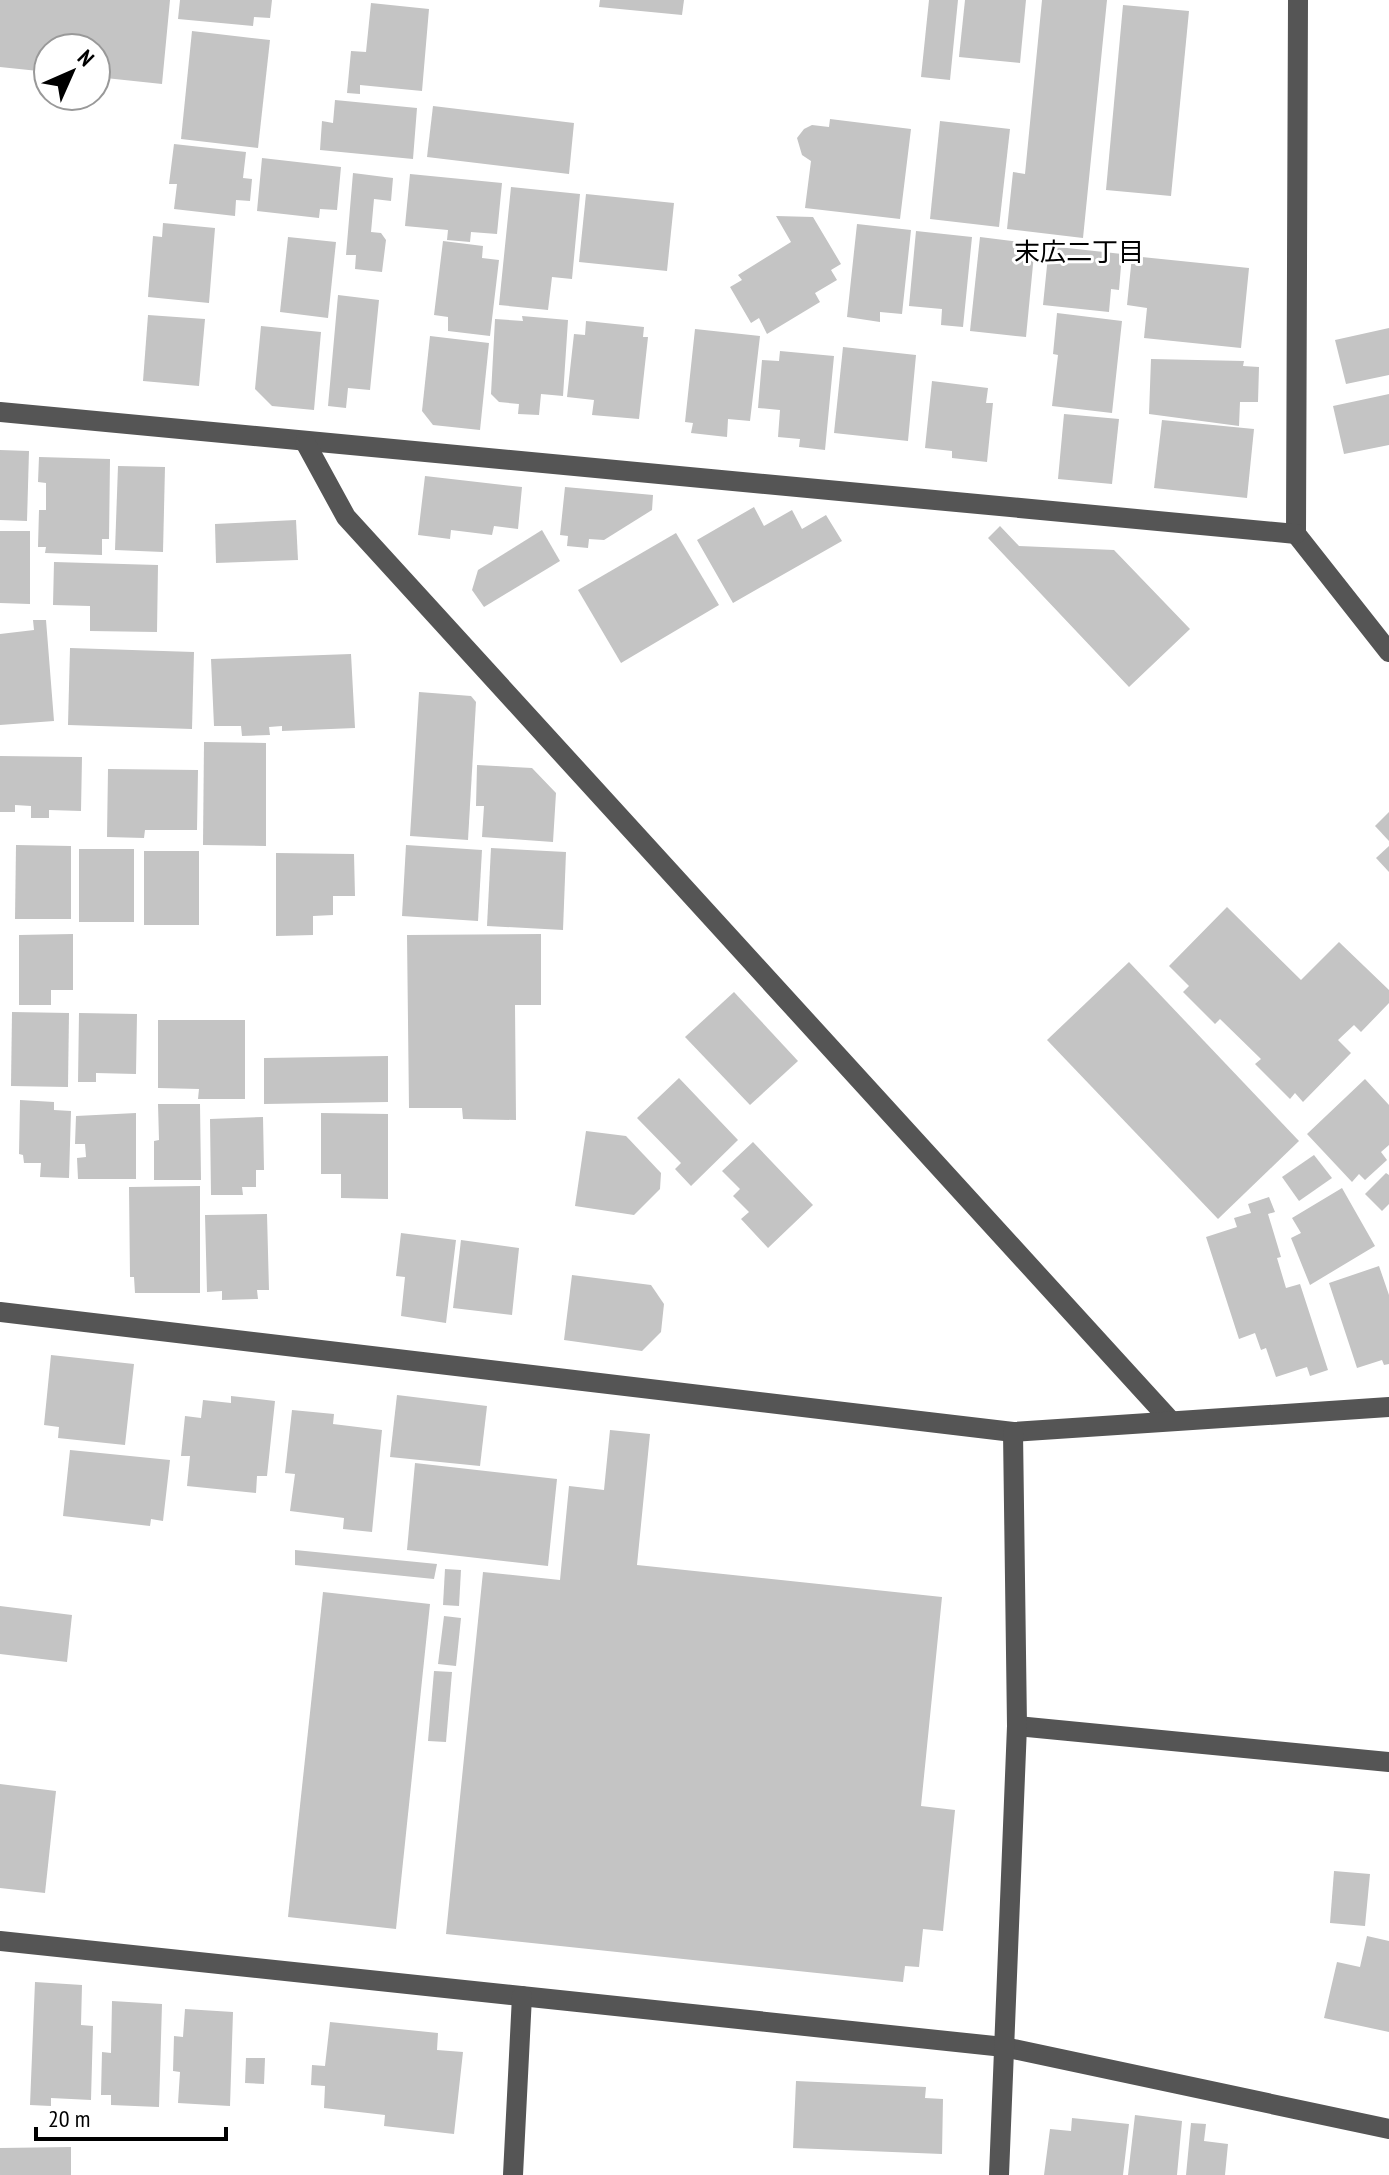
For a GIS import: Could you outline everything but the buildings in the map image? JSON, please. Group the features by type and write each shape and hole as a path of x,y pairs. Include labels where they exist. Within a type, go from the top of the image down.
{"street":[{"path":"1298,0 1296,534 1389,652"},
{"path":"0,412 1296,534"},
{"path":"305,442 346,517 1171,1421"},
{"path":"0,1312 1013,1432 1389,1407"},
{"path":"999,2175 1017,1726 1013,1432"},
{"path":"1017,1726 1389,1762"},
{"path":"0,1941 1004,2047 1389,2129"},
{"path":"513,2175 522,1996"}],"district":[{"name":"末広二丁目","path":"1079,251"}]}
